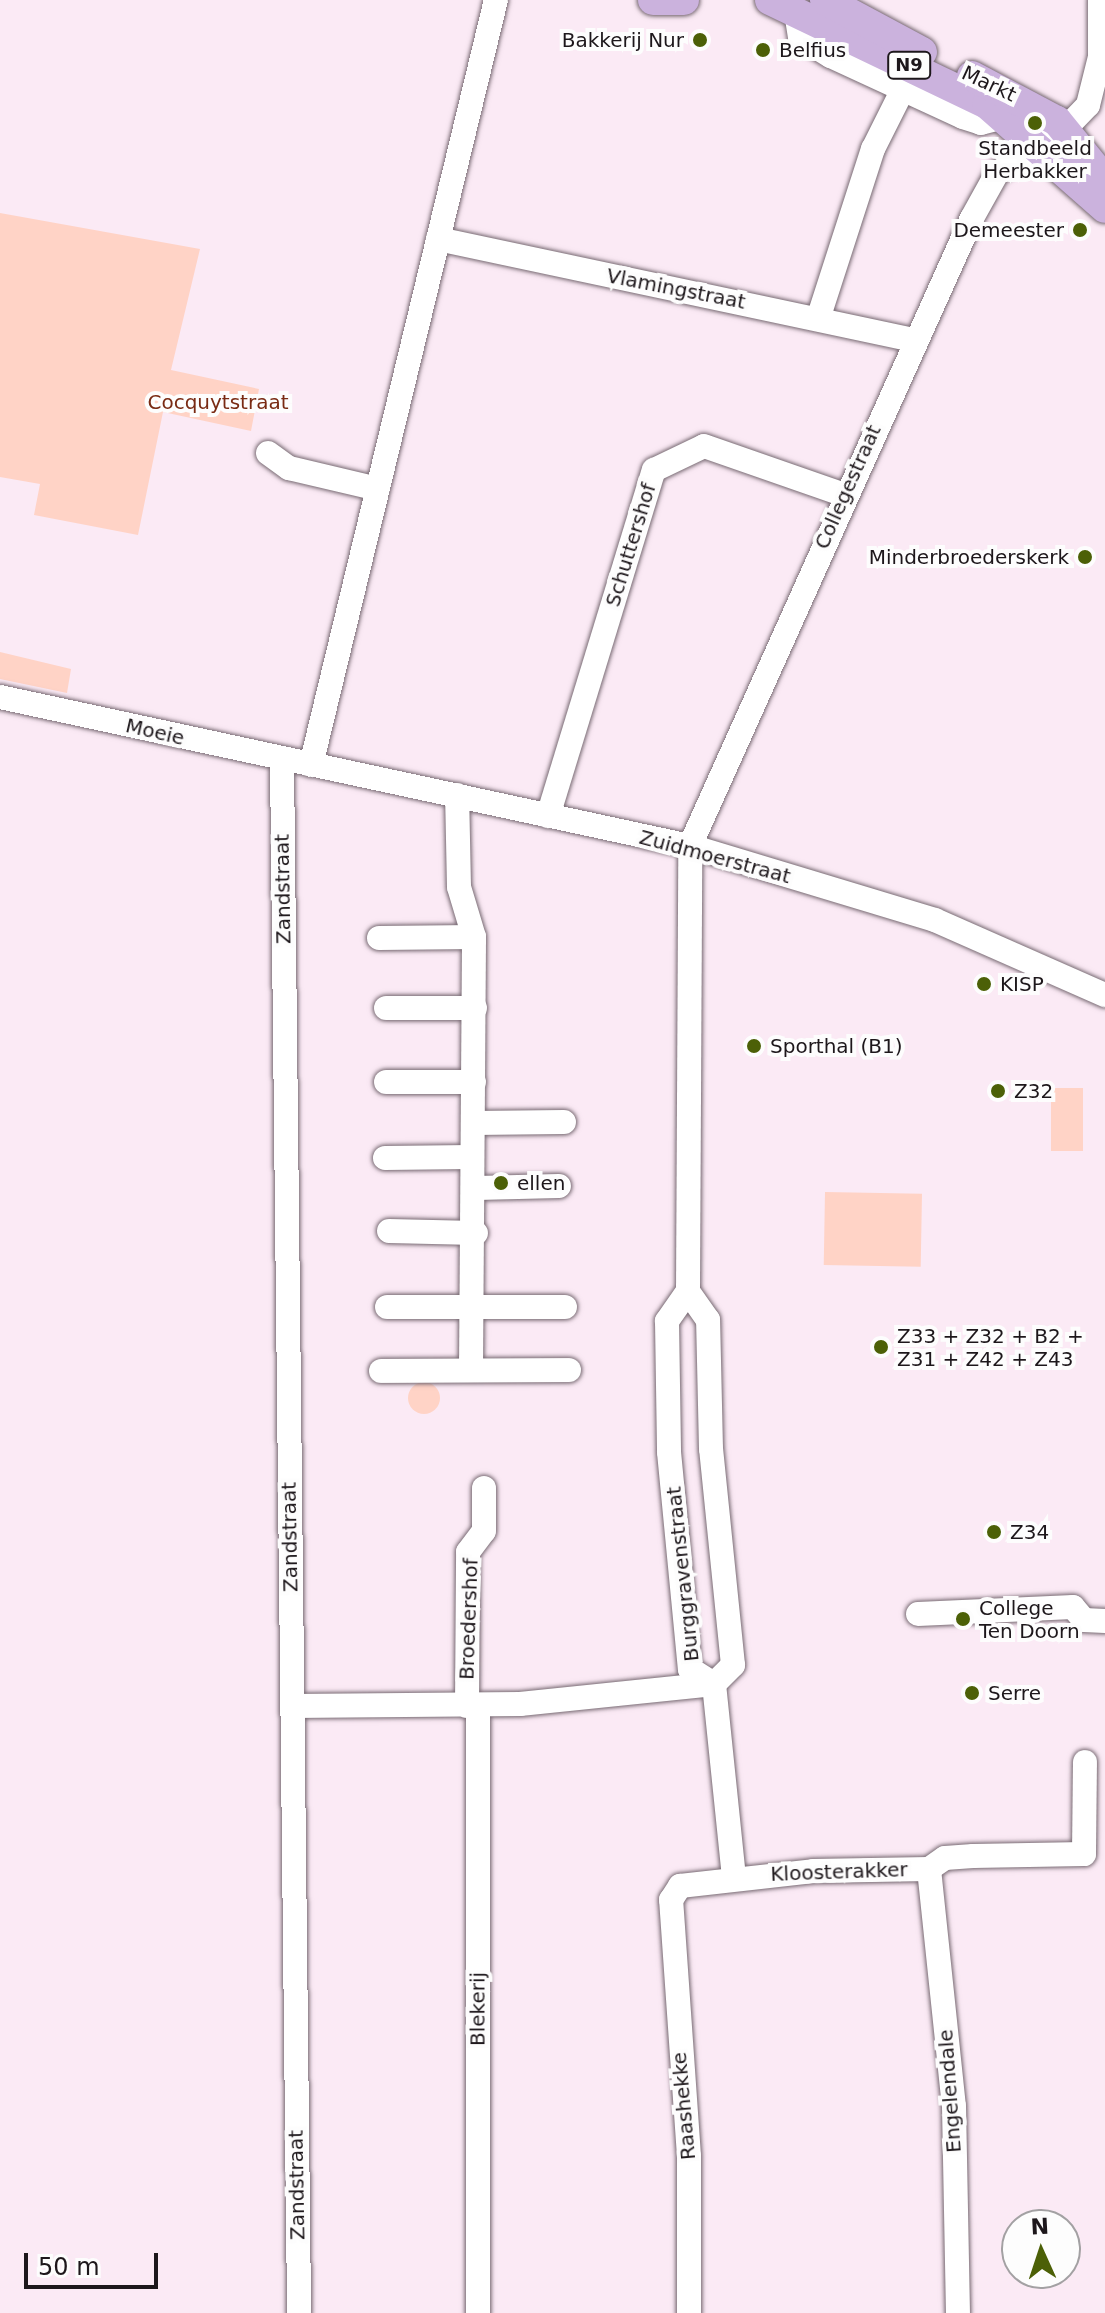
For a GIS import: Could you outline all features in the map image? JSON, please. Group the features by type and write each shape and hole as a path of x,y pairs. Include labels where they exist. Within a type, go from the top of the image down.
{"main road":[{"path":"653,0 684,0"},
{"name":"Markt","path":"825,0 1027,101 1065,129 1105,180"},
{"name":"Markt","path":"783,6 1004,117 1105,208"}],"street":[{"path":"311,765 496,0"},
{"path":"1035,148 1065,129 1088,105 1102,57 1100,0"},
{"name":"Markt","path":"783,6 807,43 981,123 1004,117"},
{"path":"819,316 873,149 903,89"},
{"name":"Collegestraat","path":"690,846 913,340 997,173 1035,148"},
{"name":"Vlamingstraat","path":"438,239 819,316 913,340"},
{"name":"Schuttershof","path":"548,816 654,470 704,446 845,495"},
{"path":"268,453 289,468 378,489"},
{"name":"Moeie","path":"0,697 311,765"},
{"name":"Zandstraat","path":"282,760 299,2313"},
{"name":"Zuidmoerstraat","path":"311,765 690,846 935,920 1105,995"},
{"path":"457,795 459,887 474,937 474,1123 470,1157 477,1188 470,1307 471,1370"},
{"path":"688,1291 690,846"},
{"path":"379,938 474,937"},
{"path":"386,1008 475,1008"},
{"path":"386,1082 474,1082"},
{"path":"474,1123 564,1122"},
{"path":"385,1158 470,1157"},
{"path":"477,1188 559,1186"},
{"path":"389,1231 476,1233"},
{"name":"Burggravenstraat","path":"688,1291 708,1320 711,1449 733,1665 714,1684 690,1669 669,1452 667,1321 688,1291"},
{"path":"387,1307 565,1307"},
{"path":"381,1371 569,1370"},
{"name":"Broedershof","path":"472,1706 468,1552 484,1531 484,1488"},
{"path":"918,1614 1073,1607 1084,1620 1105,1621"},
{"path":"292,1706 472,1706 714,1684 734,1877"},
{"name":"Blekerij","path":"472,1706 478,2313"},
{"name":"Kloosterakker","path":"671,1900 695,1881 929,1869 945,1858 1084,1854 1085,1762"},
{"name":"Engelendale","path":"929,1869 954,2106 958,2313"},
{"name":"Raashekke","path":"671,1900 689,2156 689,2313"}],"green space":[{"name":"Cocquytstraat","path":"0,213 200,249 171,370 259,389 251,431 163,412 138,535 34,515 40,484 0,477"},
{"path":"0,652 71,669 67,693 0,679"},
{"path":"1051,1088 1083,1088 1083,1151 1051,1151"},
{"path":"825,1192 922,1194 921,1267 824,1265"},
{"path":"424,1382 436,1386 440,1398 436,1410 424,1414 412,1410 408,1398 412,1386"}],"place":[{"name":"Bakkerij Nur","path":"700,40"},
{"name":"Belfius","path":"763,50"},
{"name":"Standbeeld Herbakker","path":"1035,123"},
{"name":"Demeester","path":"1080,230"},
{"name":"Minderbroederskerk","path":"1085,557"},
{"name":"KISP","path":"984,984"},
{"name":"Sporthal (B1)","path":"754,1046"},
{"name":"Z32","path":"998,1091"},
{"name":"ellen","path":"501,1183"},
{"name":"Z33 + Z32 + B2 + Z31 + Z42 + Z43","path":"881,1347"},
{"name":"Z34","path":"994,1532"},
{"name":"College Ten Doorn","path":"963,1619"},
{"name":"Serre","path":"972,1693"}]}
